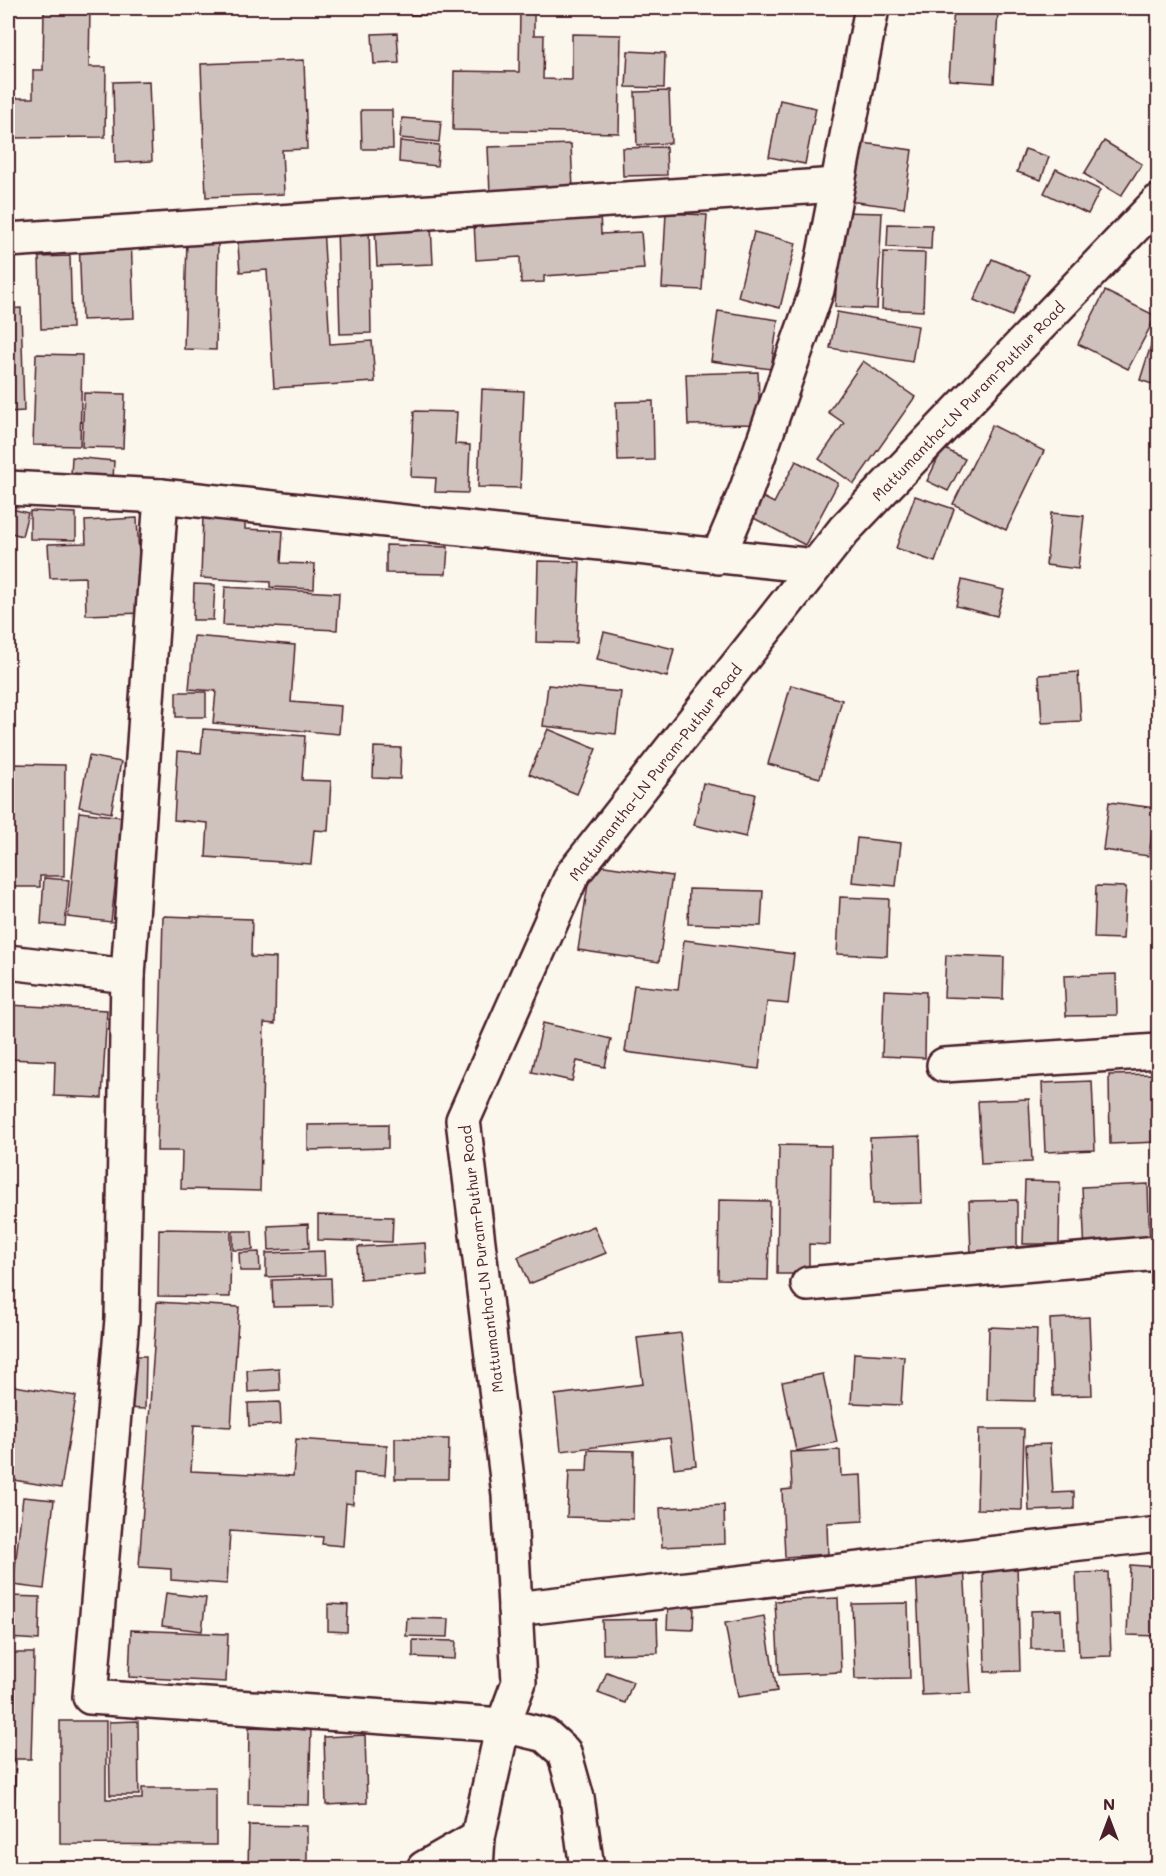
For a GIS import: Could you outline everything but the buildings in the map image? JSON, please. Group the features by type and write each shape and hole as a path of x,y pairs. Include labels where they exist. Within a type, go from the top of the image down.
{"street":[{"path":"718,557 746,491 817,291 872,8"},
{"path":"8,240 837,185"},
{"name":"Mattumantha-LN Puram-Puthur Road","path":"477,1853 503,1725 519,1682 509,1495 463,1120 572,875 844,530 1158,202"},
{"path":"8,488 162,496 815,566"},
{"path":"162,496 128,976 122,1319 90,1697 503,1725 545,1735 564,1752 577,1798 587,1869"},
{"path":"8,962 128,976"},
{"path":"944,1065 1158,1052"},
{"path":"807,1284 1158,1253"},
{"path":"515,1609 1158,1534"},
{"path":"424,1869 477,1853"}]}
